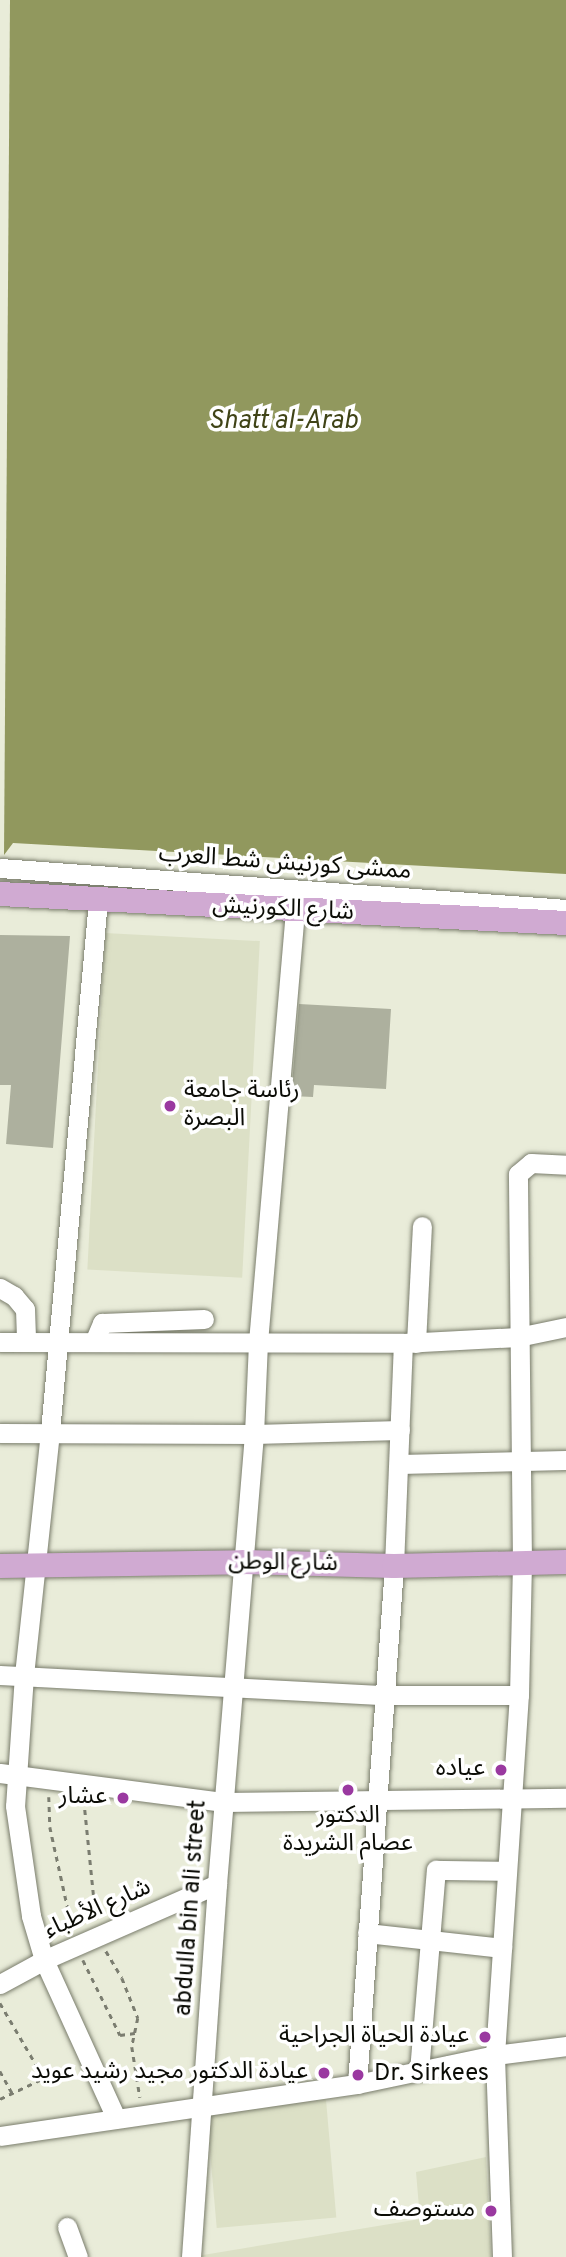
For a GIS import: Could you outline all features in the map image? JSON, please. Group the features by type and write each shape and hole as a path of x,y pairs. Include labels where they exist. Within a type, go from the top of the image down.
{"main road":[{"name":"شارع الكورنيش","path":"0,894 566,923"},
{"name":"شارع الوطن","path":"0,1566 244,1562 394,1566 566,1562"}],"street":[{"name":"ممشى كورنيش شط العرب","path":"0,868 566,909"},
{"path":"98,900 50,1432 24,1675 9,1774 31,1916 44,1960 116,2118"},
{"name":"abdulla bin ali street","path":"191,2257 217,1884 254,1434 258,1342 295,911"},
{"path":"502,2257 495,2055 519,1695 522,1563 518,1174 531,1163 566,1165"},
{"path":"357,2084 394,1566 400,1430 422,1226"},
{"path":"0,1288 14,1296 25,1309 26,1342"},
{"path":"94,1342 102,1323 204,1318"},
{"path":"0,1342 410,1343 518,1337 566,1327"},
{"path":"0,1433 254,1434 400,1430"},
{"path":"399,1464 566,1460"},
{"path":"0,1675 384,1695 519,1695"},
{"path":"9,1774 224,1802 566,1798"},
{"path":"419,2071 436,1870 507,1871"},
{"name":"شارع الأطباء","path":"0,1984 44,1960 217,1884"},
{"path":"367,1933 502,1948"},
{"path":"0,2136 357,2084 495,2055 566,2046"},
{"path":"68,2227 78,2257"}],"path":[{"path":"52,1779 50,1827 76,1946 120,2035 135,2032"},
{"path":"82,1784 97,1937 122,1978 138,2018 132,2048 142,2114"},
{"path":"0,2003 44,2078"},
{"path":"0,2099 89,2057"},
{"path":"0,2071 12,2093"}],"shaded area":[{"name":"رئاسة جامعة البصرة","path":"105,933 260,941 242,1278 87,1270"},
{"path":"326,2100 336,2218 217,2228 206,2110"},
{"path":"486,2157 491,2257 191,2257 420,2219 416,2172"}],"water":[{"name":"Shatt al-Arab","path":"0,0 566,0 566,874 13,843 4,855 0,855"}],"pier":[{"path":"0,0 10,0 4,855 0,855"}],"building":[{"path":"0,935 70,936 53,1148 6,1144 11,1085 0,1085"},
{"path":"299,1004 391,1009 386,1089 314,1085 313,1097 291,1096"}],"place":[{"name":"رئاسة جامعة البصرة","path":"170,1106"},
{"name":"عياده","path":"501,1770"},
{"name":"الدكتور عصام الشريدة","path":"348,1790"},
{"name":"عشار","path":"123,1798"},
{"name":"عيادة الحياة الجراحية","path":"485,2037"},
{"name":"عيادة الدكتور مجيد رشيد عويد","path":"324,2073"},
{"name":"Dr. Sirkees","path":"358,2075"},
{"name":"مستوصف","path":"491,2211"}]}
